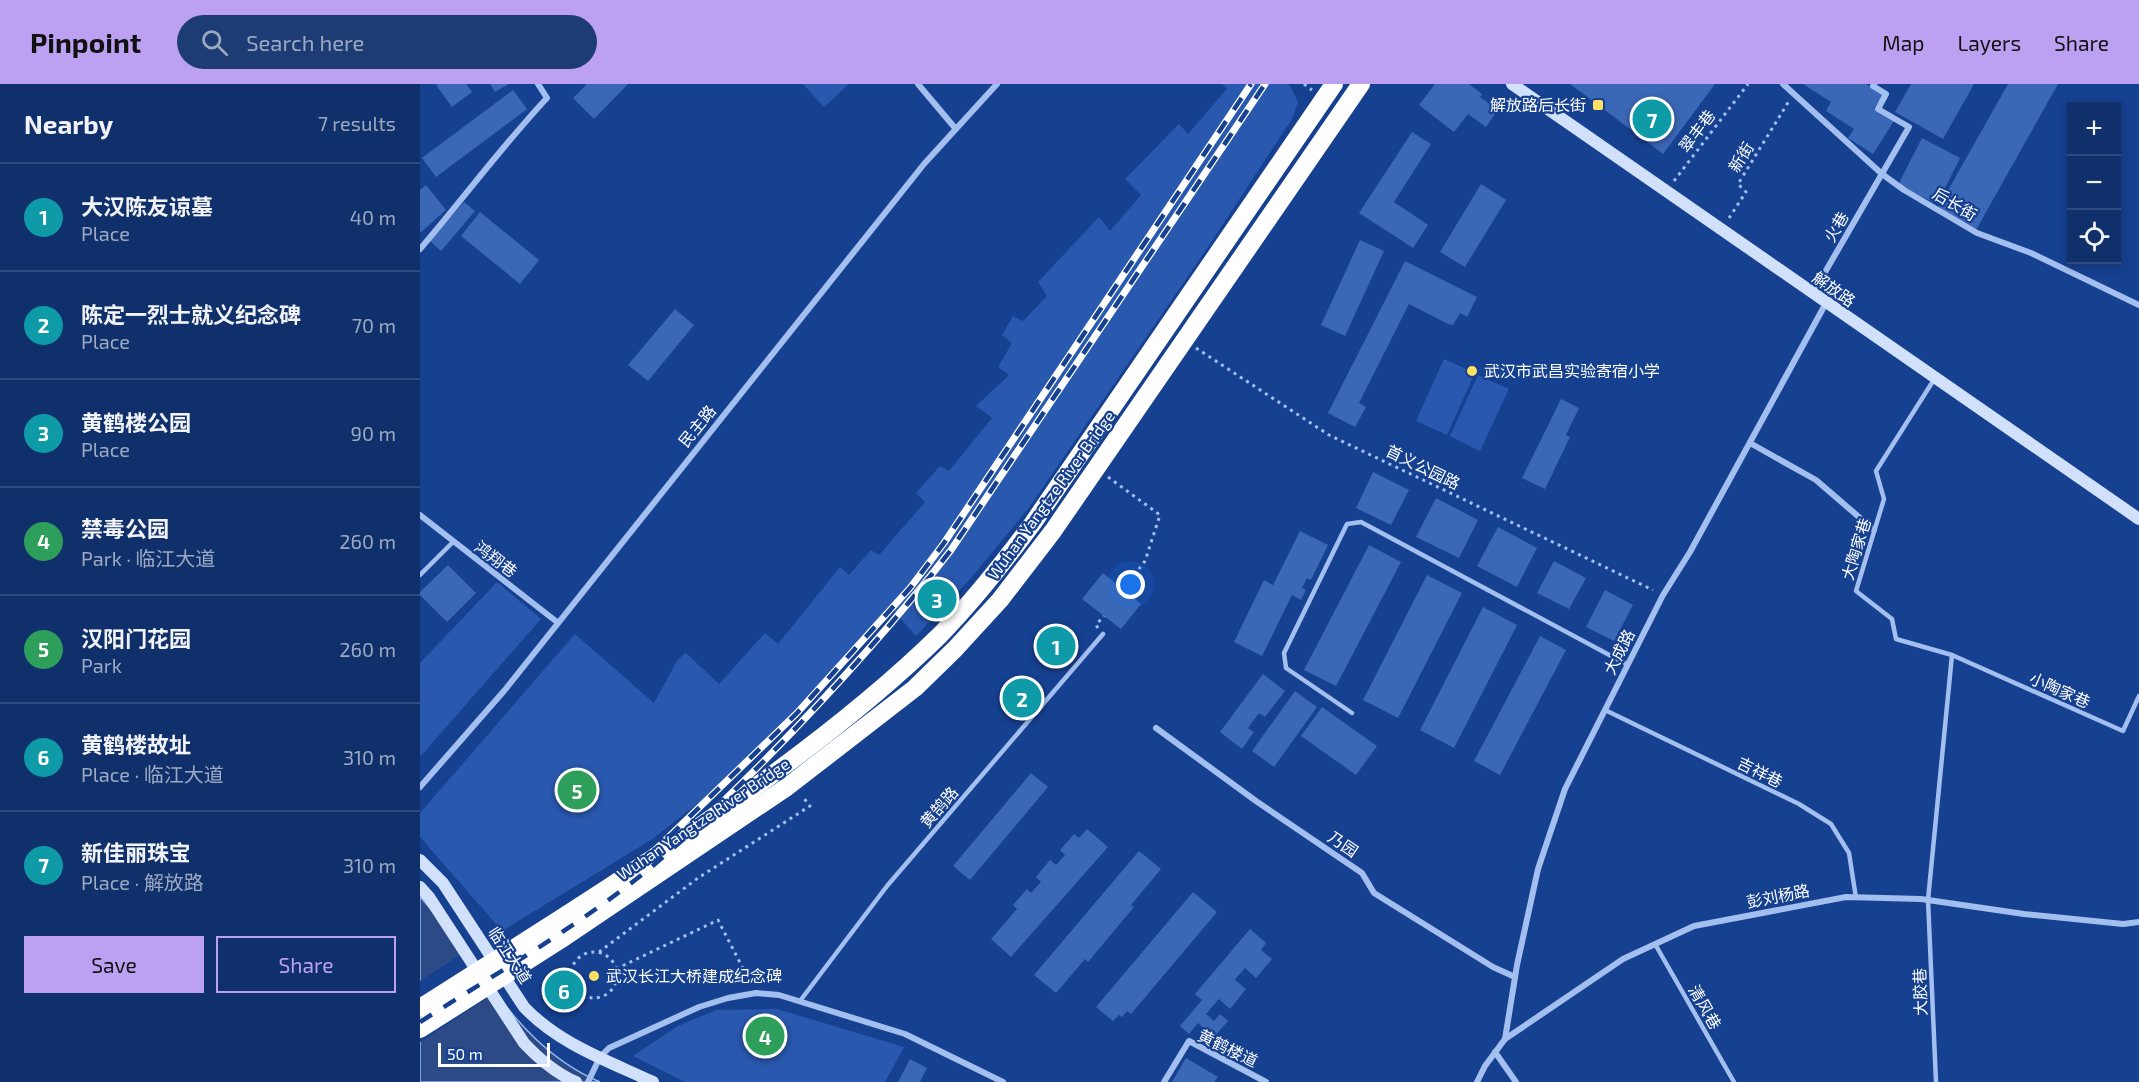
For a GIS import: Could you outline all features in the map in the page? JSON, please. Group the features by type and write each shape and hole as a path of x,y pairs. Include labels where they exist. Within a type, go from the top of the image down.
{"highway":[{"name":"Wuhan Yangtze River Bridge","path":"420,1008 695,831 816,743 897,675 941,634 983,588 1033,523 1334,84"},
{"name":"Wuhan Yangtze River Bridge","path":"420,1029 560,940 792,782 915,688 955,649 1000,600 1053,531 1361,84"}],"street":[{"path":"420,249 467,194 513,134 547,98 538,84"},
{"path":"918,84 956,128"},
{"name":"民主路","path":"420,787 504,691 924,164 997,84"},
{"name":"解放路","path":"1512,84 2139,519"},
{"name":"后长街","path":"1783,84 1882,174 1904,190 1977,233 2031,253 2139,305"},
{"name":"火巷","path":"1812,294 1909,127 1878,108 1886,94 1873,86 1874,84"},
{"name":"大成路","path":"1505,1039 1515,977 1538,869 1565,789 1663,595 1690,552 1826,303"},
{"path":"1750,443 1816,480 1874,530"},
{"name":"鸿翔巷","path":"420,515 557,622"},
{"name":"乃园","path":"1156,728 1256,801 1362,873 1374,893 1493,967 1515,977"},
{"name":"临江大道","path":"420,860 443,883 524,1007 539,1023 555,1034 653,1082"},
{"path":"420,887 429,897 524,1042 551,1068 576,1082"},
{"name":"彭刘杨路","path":"1477,1082 1505,1039 1623,958 1694,926 1846,897 1928,900 2024,914 2123,924 2139,922"},
{"path":"588,1082 600,1057 609,1048 699,1007 728,998 756,993 779,995 905,1034 1003,1082"},
{"name":"黄鹤楼道","path":"1164,1082 1189,1041 1266,1082"},
{"path":"1495,1052 1516,1082"}],"lane":[{"name":"大陶家巷","path":"1935,378 1876,471 1884,499 1856,591 1892,619 1896,639 1952,655"},
{"path":"1352,713 1286,668 1284,653 1347,524 1361,522 1628,665"},
{"path":"420,575 453,542"},
{"name":"黄鹄路","path":"800,1001 887,886 1103,634"},
{"path":"1928,900 1952,655"},
{"name":"小陶家巷","path":"1952,655 2123,731 2139,696"},
{"name":"吉祥巷","path":"1605,710 1798,804 1831,824 1849,853 1856,898"},
{"name":"大胶巷","path":"1928,900 1936,1082"},
{"name":"清风巷","path":"1655,944 1734,1082"}],"path":[{"name":"翠丰巷","path":"1666,192 1748,84"},
{"name":"新街","path":"1721,230 1746,192 1738,184 1794,94"},
{"name":"首义公园路","path":"1184,340 1329,435 1663,595"},
{"path":"1097,468 1160,515 1145,561 1123,590"},
{"path":"598,952 613,962 617,977 607,995 591,998 577,991 571,976 573,967 583,955 598,952 698,878 810,806 792,782"},
{"path":"616,969 718,920 756,993"}],"shaded area":[{"path":"803,84 849,84 824,107"},
{"path":"1222,84 1289,84 1298,102 1292,119 1204,253 1028,509 971,578 916,636 892,609 826,679 705,798 651,840 502,931 420,837 420,813 575,634 654,703 678,659 686,653 719,684 765,633 778,644 840,567 849,575 871,550 879,555 925,502 916,493 940,466 949,471 992,418 976,406 1009,375 998,367 1012,343 1002,335 1013,316 1023,321 1047,296 1038,282 1099,217 1110,231 1141,195 1125,179 1179,124 1188,134 1227,89"},
{"path":"1444,359 1475,373 1447,435 1416,421"},
{"path":"1478,375 1509,389 1480,451 1450,436"},
{"path":"497,582 541,619 420,757 420,663"},
{"path":"420,897 522,1025 571,1067 600,1082 420,1082"},
{"path":"777,1009 904,1047 885,1082 685,1082 633,1056 678,1026 716,1010"}],"pier":[{"path":"468,950 500,990 420,1042 420,981"}],"building":[{"path":"466,84 472,92 452,107 436,85"},
{"path":"490,84 509,84 495,92"},
{"path":"587,84 628,84 594,119 573,98"},
{"path":"1435,84 1469,84 1482,94 1480,97 1498,110 1486,127 1468,114 1454,132 1419,105"},
{"path":"1570,84 1715,84 1663,154"},
{"path":"1803,84 1866,84 1883,95 1874,108 1894,121 1873,154 1848,138 1854,129 1826,111 1831,102"},
{"path":"1911,84 1974,84 1943,139 1895,112"},
{"path":"2008,84 2058,84 1976,230 1938,208"},
{"path":"513,90 527,109 436,177 422,158"},
{"path":"1412,132 1431,144 1394,202 1428,225 1413,248 1359,213"},
{"path":"1922,138 1960,158 1937,204 1898,185"},
{"path":"1481,184 1506,200 1465,267 1440,252"},
{"path":"426,185 446,210 420,233 420,190"},
{"path":"464,202 475,211 441,251 430,241"},
{"path":"480,212 539,260 520,284 461,236"},
{"path":"1360,240 1384,251 1345,336 1321,325"},
{"path":"1405,261 1477,297 1467,317 1460,313 1453,325 1409,304 1359,403 1366,407 1355,427 1328,413"},
{"path":"675,309 694,325 648,381 628,365"},
{"path":"1561,399 1579,408 1566,435 1570,437 1545,489 1522,478"},
{"path":"1373,472 1409,490 1391,525 1356,508"},
{"path":"1436,498 1478,520 1459,558 1416,537"},
{"path":"1498,527 1537,548 1517,587 1477,566"},
{"path":"1300,531 1328,545 1311,580 1307,578 1302,588 1306,590 1301,600 1292,595 1262,656 1234,642 1264,580 1273,585"},
{"path":"1369,545 1401,562 1336,686 1304,670"},
{"path":"1554,561 1586,578 1569,609 1537,593"},
{"path":"448,565 476,593 447,622 420,595 420,592"},
{"path":"1103,573 1141,604 1121,629 1082,599"},
{"path":"1427,575 1462,593 1398,718 1363,700"},
{"path":"1605,590 1633,605 1614,641 1586,627"},
{"path":"1483,607 1517,625 1454,748 1420,730"},
{"path":"1540,636 1566,650 1500,775 1474,761"},
{"path":"1263,674 1285,691 1265,717 1259,713 1248,728 1254,732 1242,749 1220,732"},
{"path":"1295,691 1317,707 1274,767 1252,751"},
{"path":"1322,707 1377,746 1356,775 1301,736"},
{"path":"1031,773 1048,787 970,880 953,866"},
{"path":"1087,829 1108,847 1011,957 991,939 1017,909 1013,905 1027,889 1031,893 1041,882 1036,877 1050,860 1056,865 1065,855 1060,850 1074,834 1079,838"},
{"path":"1139,851 1161,869 1131,905 1134,907 1088,962 1085,959 1056,993 1034,975"},
{"path":"1193,892 1217,912 1131,1014 1127,1011 1122,1017 1119,1015 1113,1021 1096,1007"},
{"path":"1250,929 1266,943 1261,950 1272,959 1256,978 1245,968 1237,977 1235,980 1246,989 1230,1009 1219,999 1206,1014 1214,1021 1220,1014 1228,1021 1207,1045 1198,1038 1206,1030 1198,1023 1189,1034 1180,1026 1202,1000 1195,994"},
{"path":"1186,1058 1218,1077 1214,1082 1172,1082"},
{"path":"910,1059 927,1068 920,1082 898,1082"}],"railway":[{"path":"649,856 797,713 910,588 944,543 1251,84"},
{"path":"420,1022 550,940 661,859 744,781 859,660 951,550 1265,84"}],"place":[{"name":"解放路后长街","path":"1598,105"},
{"name":"新佳丽珠宝","path":"1652,119"},
{"name":"武汉市武昌实验寄宿小学","path":"1472,371"},
{"name":"黄鹤楼公园","path":"937,599"},
{"name":"大汉陈友谅墓","path":"1056,646"},
{"name":"陈定一烈士就义纪念碑","path":"1022,698"},
{"name":"汉阳门花园","path":"577,790"},
{"name":"武汉长江大桥建成纪念碑","path":"594,976"},
{"name":"黄鹤楼故址","path":"564,990"},
{"name":"禁毒公园","path":"765,1036"}]}
